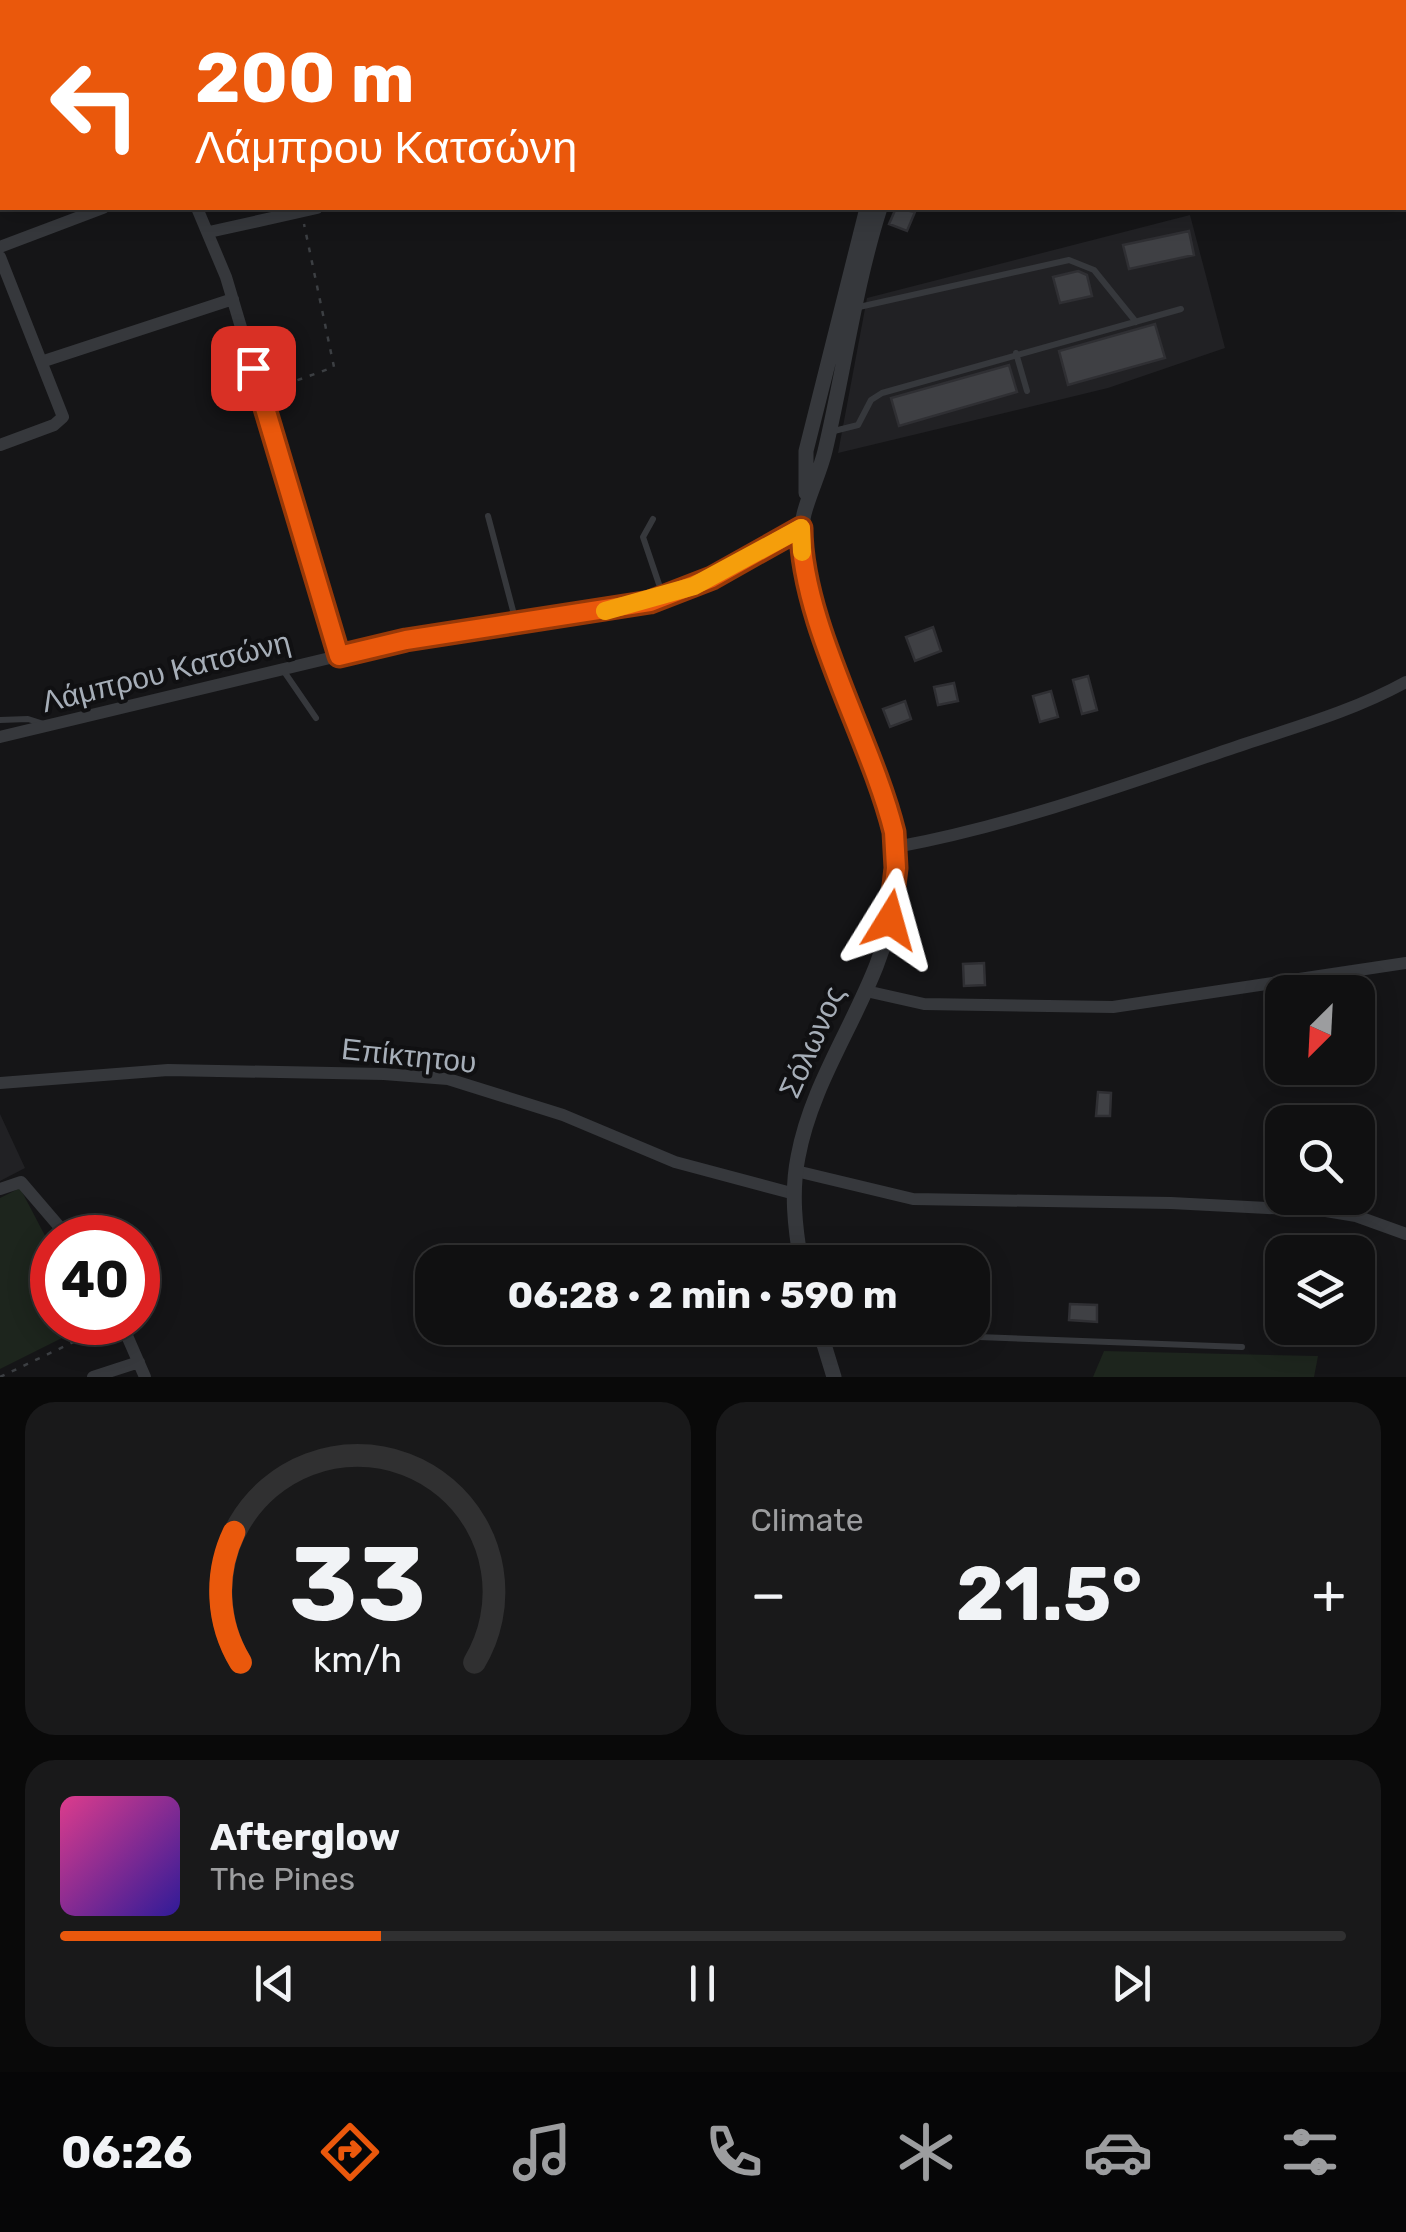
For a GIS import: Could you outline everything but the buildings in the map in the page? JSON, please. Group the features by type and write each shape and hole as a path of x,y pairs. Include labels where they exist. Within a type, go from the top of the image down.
{"street":[{"path":"0,247 98,210"},
{"path":"198,210 233,299 339,656"},
{"path":"208,232 306,210"},
{"name":"Σόλωνος","path":"806,502 806,451 866,210"},
{"name":"Σόλωνος","path":"799,1245 796,1172 816,1096 866,990 885,942 894,899 896,847 884,799 821,624 804,561 801,528 829,432 880,210"},
{"path":"0,257 44,361 62,419 0,445"},
{"path":"44,361 233,299"},
{"name":"Λάμπρου Κατσώνη","path":"0,738 406,640 663,597 712,578 801,528"},
{"path":"896,847 988,826 1150,776 1348,710 1406,682"},
{"path":"866,990 924,1004 1113,1006 1406,963"},
{"name":"Επίκτητου","path":"0,1083 168,1070 384,1074 448,1080 562,1115 675,1162 794,1194"},
{"path":"796,1172 913,1200 1171,1203 1326,1212 1356,1216 1406,1234"},
{"path":"0,1189 21,1182 49,1215"},
{"path":"130,1345 144,1377"},
{"path":"824,1345 834,1377"},
{"path":"93,1377 139,1362"}],"lane":[{"path":"857,308 1069,260 1094,270 1136,322"},
{"path":"829,432 858,425 871,400 882,393 1181,309"},
{"path":"1016,353 1026,391"},
{"path":"488,516 517,624"},
{"path":"653,519 643,537 663,597"},
{"path":"282,669 316,718"},
{"path":"0,720 28,719 48,726"},
{"path":"990,1336 1242,1347"}],"path":[{"path":"262,394 334,367 301,211"},
{"path":"0,1377 69,1345"}],"shaded area":[{"path":"1190,215 1225,348 1108,388 838,453 867,298"},
{"path":"0,1114 25,1168 0,1181"},
{"path":"20,1188 34,1215 30,1215 30,1345 48,1345 0,1369 0,1198"},
{"path":"1104,1351 1318,1356 1314,1377 1093,1377"}],"slow traffic":[{"path":"605,611 650,602 694,586 801,528 802,552"}],"route":[{"path":"253,368 339,656 406,640 650,602 737,566 801,528 801,547 821,624 894,832 896,868 890,920"}]}
